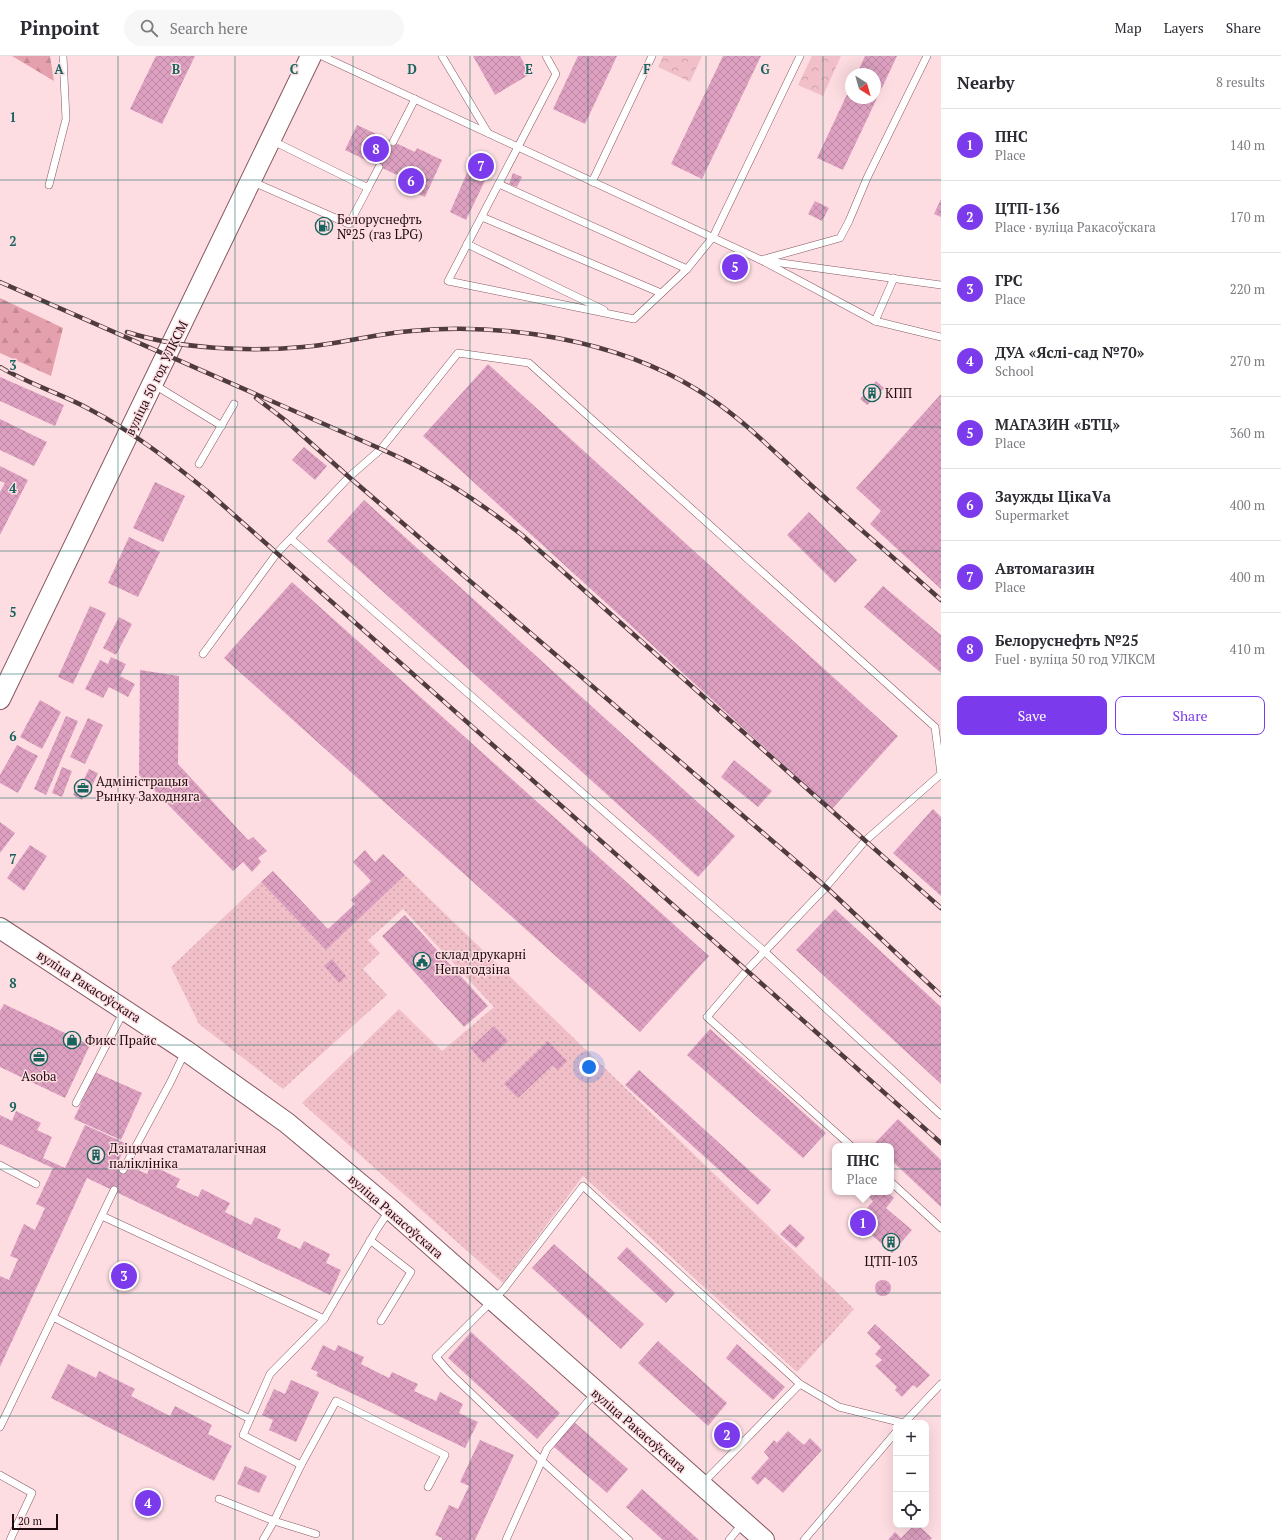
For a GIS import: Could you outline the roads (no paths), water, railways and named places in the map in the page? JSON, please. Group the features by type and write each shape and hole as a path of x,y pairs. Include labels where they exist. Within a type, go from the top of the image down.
{"main road":[{"name":"вуліца 50 год УЛКСМ","path":"0,699 311,56"},
{"name":"вуліца Ракасоўскага","path":"0,928 185,1050 287,1123 390,1209 764,1540"}],"lane":[{"path":"49,185 66,119 62,56"},
{"path":"322,56 761,260 875,321 941,337"},
{"path":"442,56 488,133"},
{"path":"546,56 556,74 448,281 634,319 687,268 713,237 800,56"},
{"path":"592,182 652,56"},
{"path":"761,260 840,238 849,221 867,178 927,56"},
{"path":"393,142 415,99"},
{"path":"270,140 368,188"},
{"path":"251,181 349,224 379,167"},
{"path":"499,184 687,268"},
{"path":"482,217 661,294"},
{"path":"467,244 613,315"},
{"path":"761,260 941,285"},
{"path":"875,321 894,278"},
{"path":"203,654 277,553 349,477 381,449 458,354 529,363 935,727 941,774 865,841 826,887 764,951 707,1017 848,1143"},
{"path":"153,384 222,426"},
{"path":"199,464 234,404"},
{"path":"291,539 764,951 941,1115"},
{"path":"76,1103 125,1010"},
{"path":"123,1170 170,1083 185,1050"},
{"path":"0,1166 36,1184"},
{"path":"894,1185 941,1228"},
{"path":"630,1540 541,1460 450,1373 436,1357 504,1289 583,1186 800,1384 839,1407 893,1420"},
{"path":"0,1427 114,1190"},
{"path":"301,1465 243,1435 270,1374 324,1319 370,1240 390,1209"},
{"path":"102,1216 324,1319"},
{"path":"370,1240 411,1272 381,1321"},
{"path":"53,1316 250,1419"},
{"path":"702,1485 800,1384"},
{"path":"907,1420 941,1384"},
{"path":"506,1540 547,1449 596,1392"},
{"path":"263,1540 336,1400 445,1455 428,1487"},
{"path":"804,1540 893,1436"},
{"path":"0,1475 32,1493 10,1540"},
{"path":"219,1499 274,1521 316,1534"},
{"path":"729,1540 744,1522"}],"railway":[{"path":"0,282 381,449 421,468 451,485 499,517 522,535 941,908"},
{"path":"127,332 147,338 191,346 260,349 316,346 384,334 411,331 484,329 521,332 558,338 631,358 665,372 711,398 724,408 751,430 818,492 941,600"},
{"path":"0,367 78,403 105,418 165,458 207,491 941,1143"},
{"path":"256,398 285,420 349,477 826,887 941,995"}],"place":[{"name":"Белоруснефть №25","path":"376,149"},
{"name":"Автомагазин","path":"481,166"},
{"name":"Заужды ЦікаVа","path":"411,181"},
{"name":"Белоруснефть №25 (газ LPG)","path":"324,226"},
{"name":"МАГАЗИН «БТЦ»","path":"735,267"},
{"name":"КПП","path":"872,393"},
{"name":"Адміністрацыя Рынку Заходняга","path":"83,788"},
{"name":"склад друкарні Непагодзіна","path":"422,961"},
{"name":"Фикс Прайс","path":"72,1040"},
{"name":"Asoba","path":"39,1057"},
{"name":"Дзіцячая стаматалагічная паліклініка","path":"96,1155"},
{"name":"ПНС","path":"863,1223"},
{"name":"ЦТП-103","path":"891,1242"},
{"name":"ГРС","path":"124,1276"},
{"name":"ЦТП-136","path":"727,1435"},
{"name":"ДУА «Яслі-сад №70»","path":"148,1503"}]}
